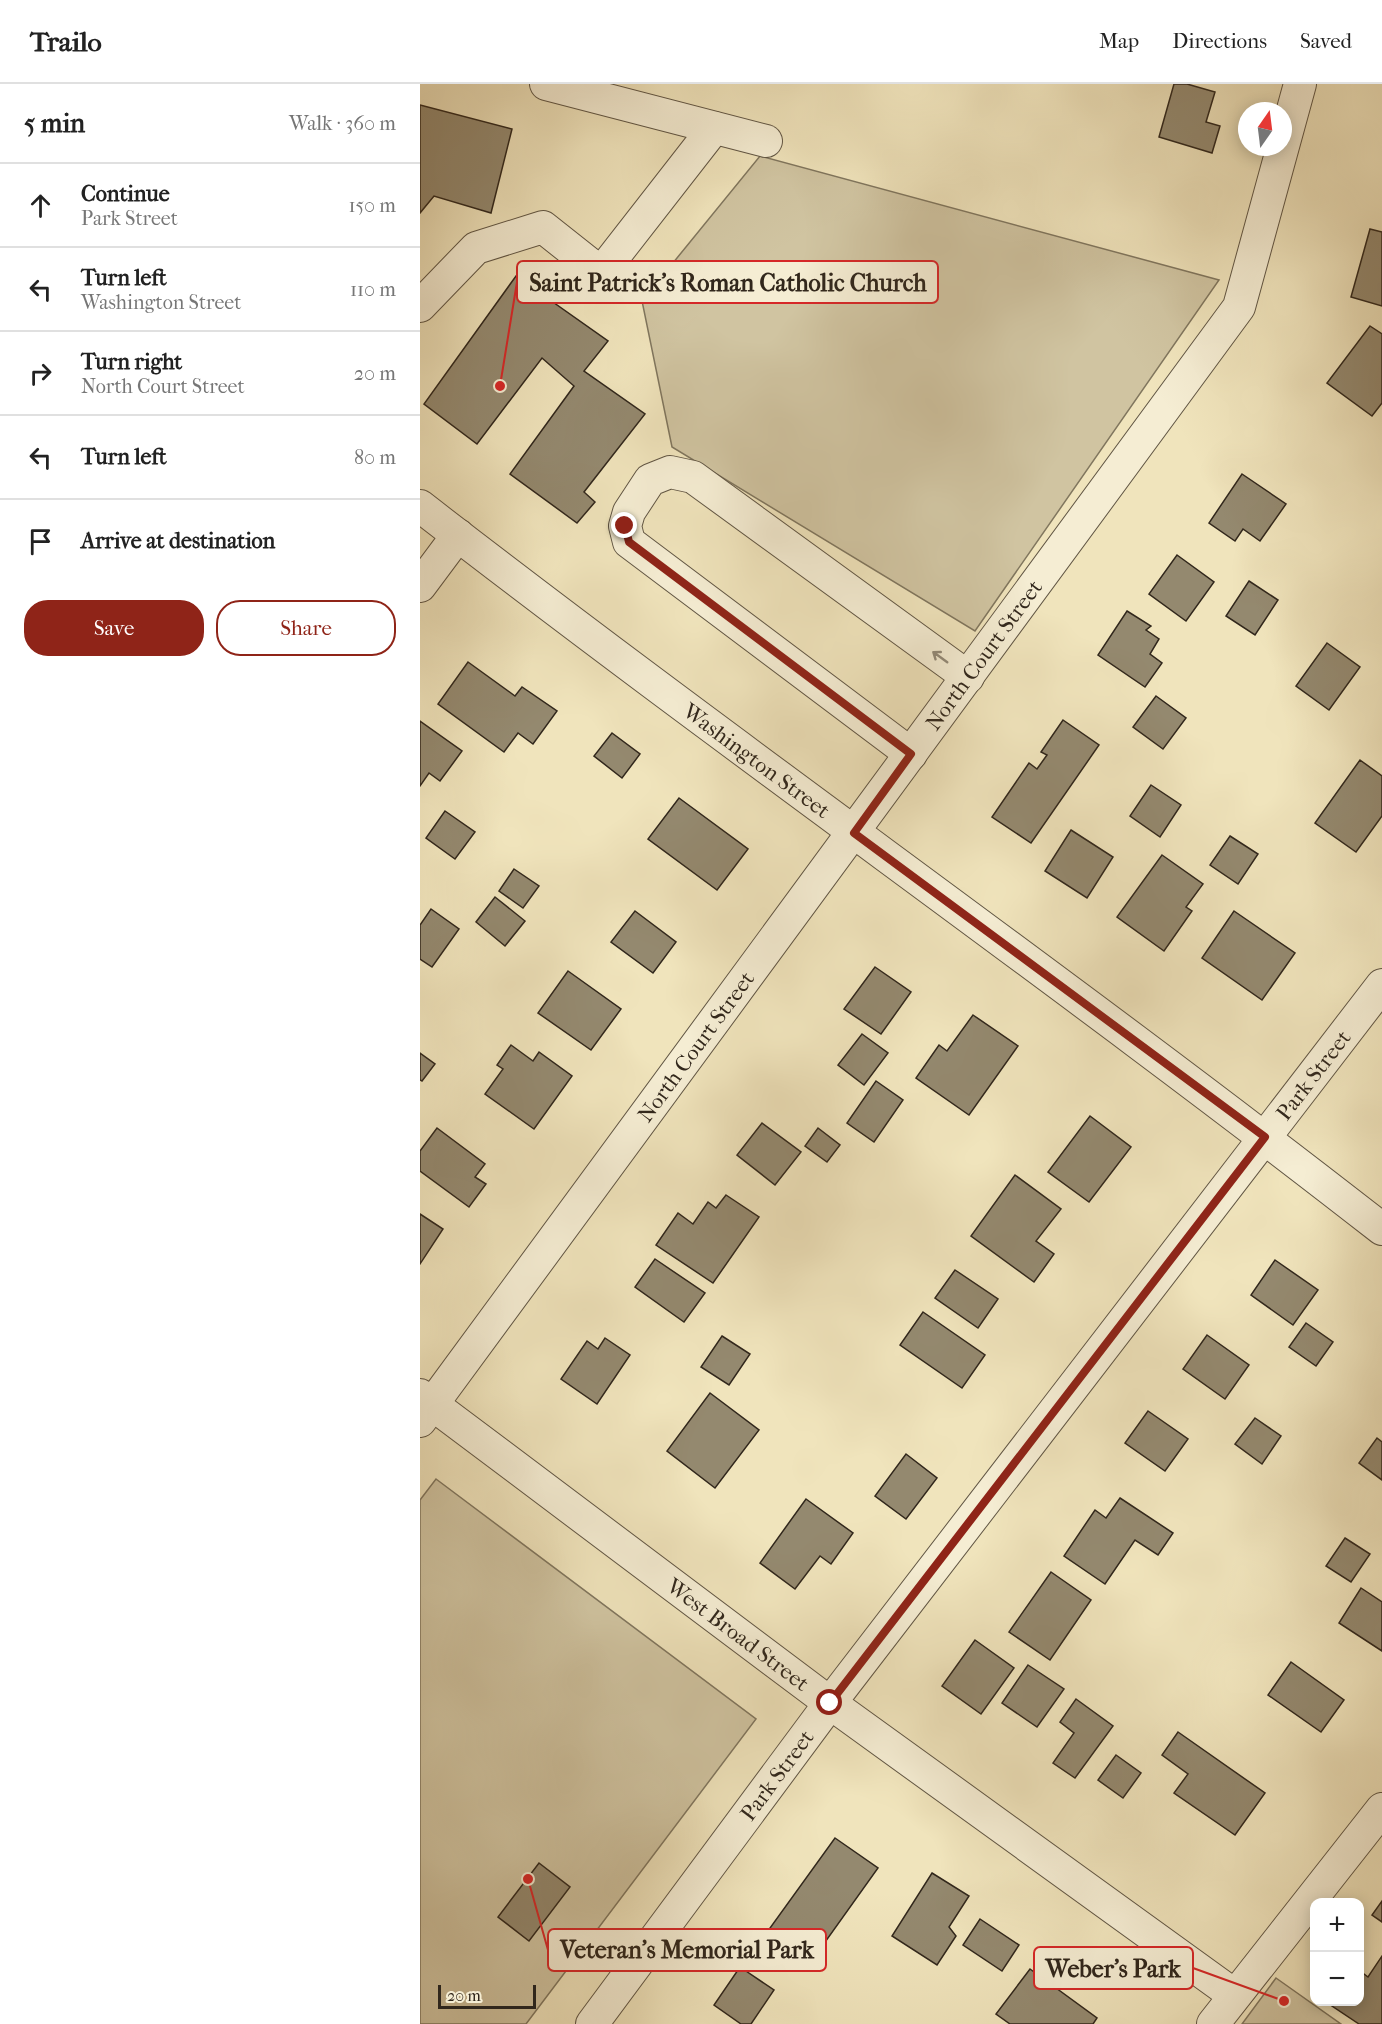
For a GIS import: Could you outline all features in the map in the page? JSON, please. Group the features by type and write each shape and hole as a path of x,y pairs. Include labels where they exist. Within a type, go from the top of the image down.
{"street":[{"path":"546,84 766,141"},
{"name":"North Court Street","path":"424,1407 854,833 1239,307 1300,84"},
{"path":"420,306 476,248 543,227 601,273 714,128"},
{"path":"911,754 629,542 625,526 629,512 650,480 670,472 693,477 968,677"},
{"name":"Washington Street","path":"420,506 854,833 1265,1137 1382,1229"},
{"path":"420,586 458,535"},
{"name":"Park Street","path":"592,2024 830,1703 1382,985"},
{"name":"West Broad Street","path":"424,1407 1234,1995"},
{"path":"1213,2024 1382,1809"}],"shaded area":[{"path":"760,156 1219,280 975,631 672,447 642,301"},
{"path":"436,1479 756,1719 526,2024 420,2024 420,1500"},
{"path":"1276,1978 1310,2002 1310,2006 1316,2006 1341,2024 1242,2024"}],"building":[{"path":"1174,84 1187,84 1215,92 1206,122 1220,126 1212,153 1159,137"},
{"path":"420,105 512,129 491,213 434,196 420,213"},
{"path":"1370,229 1382,232 1382,306 1351,297"},
{"path":"516,276 608,341 584,371 645,414 584,492 595,502 577,523 510,474 574,386 542,358 477,444 424,404"},
{"path":"1370,326 1382,334 1382,403 1372,416 1327,383"},
{"path":"1242,474 1286,504 1260,541 1243,529 1235,541 1209,523"},
{"path":"1177,555 1214,582 1186,621 1149,594"},
{"path":"1249,581 1278,600 1255,635 1226,616"},
{"path":"1127,611 1151,626 1146,630 1159,639 1150,654 1162,663 1145,687 1098,655"},
{"path":"1327,643 1360,667 1329,710 1296,686"},
{"path":"468,662 515,696 522,687 557,711 533,744 518,733 504,752 438,704"},
{"path":"1156,696 1186,718 1163,749 1133,727"},
{"path":"1063,720 1099,745 1031,843 992,817 1029,763 1037,769 1047,755 1041,752"},
{"path":"420,721 462,751 440,781 429,773 420,786"},
{"path":"612,733 640,754 622,778 594,756"},
{"path":"1360,760 1382,776 1382,816 1356,852 1315,823"},
{"path":"1151,785 1181,805 1160,837 1130,816"},
{"path":"679,798 748,849 717,890 648,839"},
{"path":"445,811 475,832 455,859 426,838"},
{"path":"1071,830 1113,857 1087,898 1045,871"},
{"path":"1230,836 1258,854 1238,884 1210,865"},
{"path":"1162,855 1203,884 1186,907 1192,911 1164,951 1117,917"},
{"path":"514,869 539,886 523,908 499,891"},
{"path":"495,897 525,921 505,946 476,922"},
{"path":"431,909 459,929 432,967 420,959 420,925"},
{"path":"635,911 676,942 653,973 611,942"},
{"path":"1234,911 1295,953 1262,1000 1202,958"},
{"path":"875,967 911,992 881,1034 844,1009"},
{"path":"568,971 621,1009 591,1050 538,1013"},
{"path":"973,1015 1018,1046 969,1115 916,1078 939,1045 947,1051"},
{"path":"862,1034 888,1053 864,1085 838,1065"},
{"path":"511,1045 533,1061 539,1052 572,1076 534,1129 485,1094 503,1069 497,1065"},
{"path":"420,1053 435,1064 422,1081 420,1080"},
{"path":"876,1081 903,1100 874,1142 847,1123"},
{"path":"1090,1116 1131,1147 1089,1202 1048,1172"},
{"path":"762,1123 801,1152 775,1185 737,1155"},
{"path":"437,1128 485,1164 475,1177 486,1184 469,1207 420,1171 420,1151"},
{"path":"818,1128 840,1145 827,1162 805,1146"},
{"path":"1015,1175 1061,1209 1036,1241 1054,1254 1034,1282 971,1236"},
{"path":"726,1195 759,1217 713,1283 656,1245 678,1213 693,1224 708,1202 716,1208"},
{"path":"420,1214 443,1229 420,1264"},
{"path":"655,1259 705,1293 684,1322 635,1287"},
{"path":"1275,1260 1318,1290 1293,1325 1251,1295"},
{"path":"955,1270 998,1299 978,1328 935,1298"},
{"path":"923,1312 985,1355 962,1388 900,1345"},
{"path":"1306,1323 1333,1342 1316,1366 1289,1347"},
{"path":"1207,1335 1249,1365 1225,1399 1183,1369"},
{"path":"722,1336 750,1354 729,1385 701,1367"},
{"path":"605,1338 630,1355 597,1404 561,1379 587,1341 598,1349"},
{"path":"710,1393 759,1430 715,1488 667,1451"},
{"path":"1148,1411 1188,1439 1165,1471 1125,1443"},
{"path":"1255,1418 1281,1436 1262,1464 1235,1444"},
{"path":"1377,1438 1382,1442 1382,1480 1359,1463"},
{"path":"906,1454 937,1478 906,1519 875,1496"},
{"path":"1120,1498 1173,1533 1158,1555 1135,1540 1105,1584 1064,1556 1095,1510 1106,1518"},
{"path":"806,1499 853,1533 831,1564 820,1556 795,1589 760,1563"},
{"path":"1345,1538 1370,1554 1351,1582 1326,1566"},
{"path":"1051,1572 1091,1600 1050,1660 1009,1632"},
{"path":"1361,1588 1382,1602 1382,1651 1339,1623"},
{"path":"975,1640 1014,1668 981,1714 942,1686"},
{"path":"1291,1662 1344,1700 1321,1732 1268,1695"},
{"path":"1028,1665 1064,1689 1037,1727 1002,1703"},
{"path":"1076,1699 1113,1726 1075,1778 1053,1763 1074,1733 1060,1722"},
{"path":"1178,1732 1265,1793 1235,1835 1174,1793 1188,1774 1162,1755"},
{"path":"1116,1755 1141,1773 1123,1798 1098,1780"},
{"path":"835,1838 878,1868 813,1959 770,1928"},
{"path":"539,1863 570,1887 529,1941 498,1917"},
{"path":"932,1873 969,1896 949,1927 956,1936 937,1965 892,1936"},
{"path":"1382,1901 1382,1922 1372,1915"},
{"path":"980,1919 1019,1945 1002,1971 963,1945"},
{"path":"1382,1956 1382,2024 1359,2024 1332,2006 1364,2006 1364,1974 1368,1977"},
{"path":"740,1967 774,1990 751,2024 741,2024 714,2005"},
{"path":"1030,1969 1097,2018 1093,2024 1010,2024 996,2014"}],"place":[{"name":"Saint Patrick's Roman Catholic Church","path":"500,386"},
{"name":"Veteran's Memorial Park","path":"528,1879"},
{"name":"Weber's Park","path":"1284,2001"}],"route":[{"path":"625,526 629,542 911,754 854,833 1265,1137 830,1703"}]}
